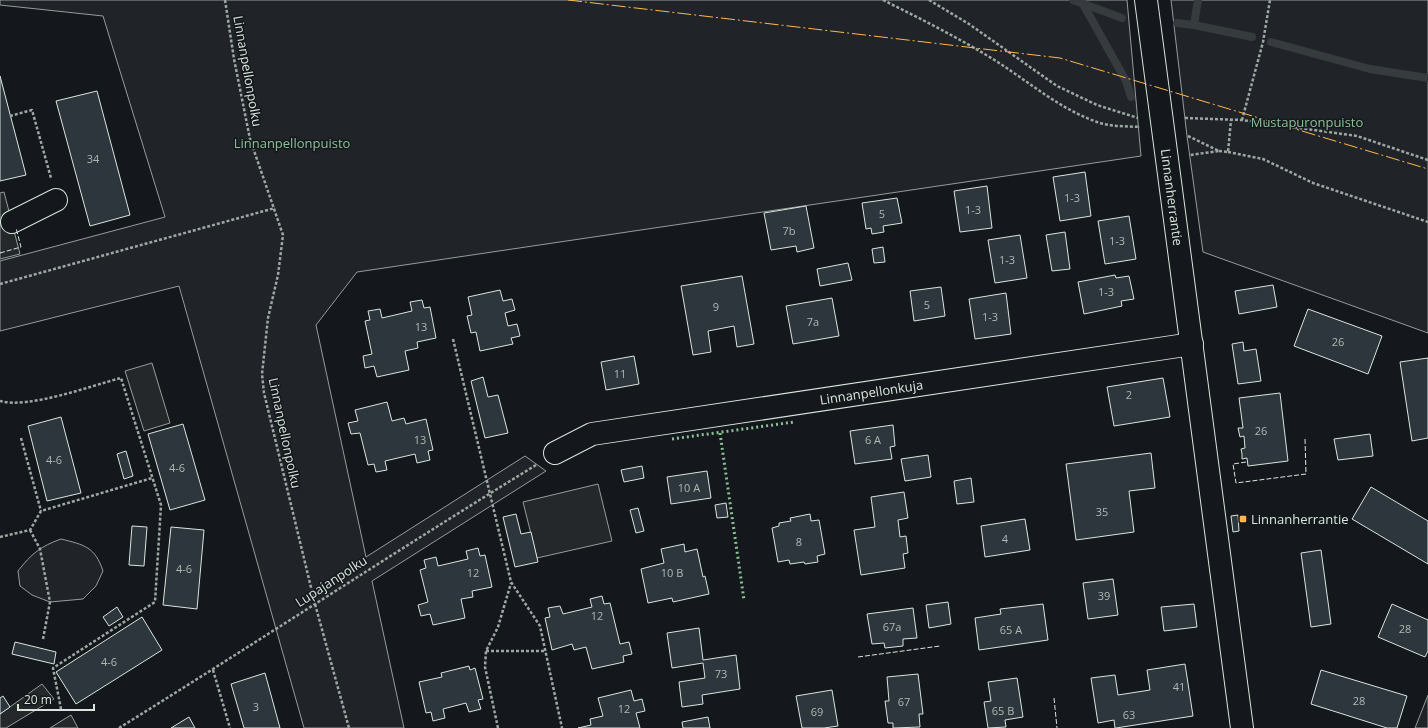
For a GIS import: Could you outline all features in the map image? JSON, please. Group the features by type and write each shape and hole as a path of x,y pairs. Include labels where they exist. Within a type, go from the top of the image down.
{"street":[{"name":"Linnanherrantie","path":"1146,0 1242,728"},
{"path":"12,222 56,200"},
{"name":"Linnanpellonkuja","path":"555,453 592,434 1192,344"}],"path":[{"name":"Linnanpellonpolku","path":"225,0 234,59 250,139 275,208 283,235 268,318 262,374 264,393 315,604 349,728"},
{"path":"883,0 940,29 995,61 1055,101 1097,122 1111,125 1146,127"},
{"path":"929,0 969,24 1057,86 1097,105 1145,120"},
{"path":"1242,120 1263,42 1270,0"},
{"path":"10,116 32,110 56,200"},
{"path":"1178,118 1242,120 1358,136 1428,160"},
{"path":"1228,152 1231,120"},
{"path":"1186,135 1219,151"},
{"path":"1183,156 1219,151 1263,159 1313,183 1428,222"},
{"path":"0,284 275,208"},
{"path":"453,339 511,582 540,626 562,728"},
{"path":"0,401 11,404 29,402 121,378 161,505 155,602 63,660 53,668 61,709"},
{"path":"21,438 41,511"},
{"name":"Lupajanpolku","path":"119,728 555,453"},
{"path":"0,537 30,530 41,511 152,478"},
{"path":"30,530 40,548 50,602 43,639"},
{"path":"498,728 484,667 486,652 498,627 511,582"},
{"path":"486,652 545,651"},
{"path":"213,670 230,728"}],"green space":[{"name":"Linnanpellonpuisto","path":"0,0 1127,0 1141,156 357,272 316,325 366,557 525,456 546,471 372,581 404,728 304,728 179,286 0,331 0,261 165,217 103,16 0,5"},
{"name":"Mustapuronpuisto","path":"1171,0 1428,0 1428,333 1203,252 1187,136"},
{"path":"61,539 83,545 88,548 93,552 103,571 96,586 83,599 50,602 32,595 20,586 18,571 37,551"},
{"path":"1428,695 1428,728 1415,728"}],"shaded area":[{"path":"4,192 20,254 0,259 0,193"},
{"path":"152,363 170,423 144,431 125,371"},
{"path":"598,484 612,541 537,558 523,502"},
{"path":"42,684 54,699 6,728 0,728 0,714"},
{"path":"71,715 78,728 50,728"}],"building":[{"path":"0,76 26,175 0,181"},
{"path":"97,91 130,215 90,226 56,101"},
{"path":"1085,172 1091,216 1060,221 1053,177"},
{"path":"987,186 992,228 960,232 954,191"},
{"path":"897,198 902,223 883,226 884,232 872,234 871,228 866,229 862,203"},
{"path":"806,206 814,248 797,252 796,246 771,250 764,213"},
{"path":"1129,216 1136,259 1105,264 1098,221"},
{"path":"1065,232 1070,269 1052,271 1046,235"},
{"path":"1020,235 1027,278 995,283 988,240"},
{"path":"883,247 885,262 874,263 872,249"},
{"path":"848,263 852,280 820,286 817,269"},
{"path":"1115,275 1116,278 1129,276 1134,299 1121,301 1122,306 1084,314 1078,282"},
{"path":"742,276 754,344 737,347 734,326 708,331 711,352 693,355 681,286"},
{"path":"1273,285 1277,307 1239,314 1235,291"},
{"path":"941,287 945,316 914,321 910,291"},
{"path":"500,290 503,301 512,299 515,310 505,313 508,326 517,324 520,336 511,338 513,344 480,351 476,332 471,333 467,316 472,315 468,297"},
{"path":"1006,293 1011,334 975,339 969,299"},
{"path":"832,298 839,336 793,344 786,306"},
{"path":"422,300 424,308 430,307 436,338 417,342 418,348 405,351 409,370 377,377 374,366 365,368 363,356 372,354 365,321 370,320 368,311 380,309 382,318 412,311 410,302"},
{"path":"1308,309 1382,336 1368,374 1294,346"},
{"path":"1243,342 1244,351 1256,349 1261,381 1238,384 1232,344"},
{"path":"634,356 639,384 606,390 601,362"},
{"path":"1428,358 1428,438 1412,441 1400,362"},
{"path":"483,377 488,397 498,395 508,433 485,438 471,381"},
{"path":"1163,378 1170,417 1114,426 1107,387"},
{"path":"1280,393 1288,461 1248,466 1247,458 1242,459 1241,449 1245,448 1244,436 1240,437 1238,428 1243,428 1239,398"},
{"path":"387,402 392,421 404,418 406,424 426,419 433,450 428,451 430,460 417,463 415,454 385,461 387,470 376,472 374,464 368,465 360,433 351,434 348,423 358,421 355,410"},
{"path":"61,417 81,493 47,501 28,426"},
{"path":"183,424 205,500 170,510 148,434"},
{"path":"893,425 895,446 890,447 892,459 855,464 850,431"},
{"path":"1370,434 1373,456 1338,460 1334,439"},
{"path":"126,451 133,476 124,479 117,454"},
{"path":"1151,453 1155,488 1129,491 1134,532 1076,540 1066,464"},
{"path":"928,455 931,477 905,481 901,459"},
{"path":"642,466 644,478 624,482 621,470"},
{"path":"707,471 711,498 671,504 667,477"},
{"path":"971,478 974,502 957,504 954,481"},
{"path":"1371,487 1428,521 1428,564 1352,519"},
{"path":"904,492 908,518 898,520 900,537 906,536 908,553 903,554 905,568 861,575 854,530 875,527 871,497"},
{"path":"726,503 728,517 717,518 715,505"},
{"path":"638,508 644,531 636,533 630,510"},
{"path":"516,514 521,534 531,532 538,562 515,567 503,517"},
{"path":"810,514 811,521 819,520 825,554 817,556 818,562 790,564 789,560 778,562 772,528 779,526 779,523 791,521 790,518"},
{"path":"1238,515 1239,531 1233,532 1231,516"},
{"path":"1025,519 1030,550 985,557 981,526"},
{"path":"132,526 147,527 144,566 129,565"},
{"path":"171,527 204,530 197,609 163,605"},
{"path":"684,544 685,552 697,549 703,577 705,576 709,594 673,602 672,598 648,603 641,569 664,563 661,549"},
{"path":"478,548 480,556 485,555 492,587 472,591 473,597 461,599 465,618 433,625 430,614 421,616 418,605 428,602 420,570 426,568 424,560 436,557 438,566 468,559 466,551"},
{"path":"1321,550 1331,624 1311,627 1301,553"},
{"path":"1113,579 1118,615 1088,619 1083,583"},
{"path":"602,596 604,604 610,603 620,644 629,642 632,654 623,656 624,662 592,669 586,647 574,650 572,644 552,650 545,618 550,617 548,608 560,606 563,614 592,607 590,599"},
{"path":"948,602 951,624 929,628 926,605"},
{"path":"1043,604 1048,640 979,650 975,618 1001,614 1000,609"},
{"path":"1194,604 1197,627 1164,631 1161,607"},
{"path":"1392,604 1428,620 1428,651 1425,657 1378,637"},
{"path":"117,607 123,617 109,626 103,617"},
{"path":"913,608 917,638 903,639 903,646 885,648 884,643 872,644 867,614"},
{"path":"142,617 162,650 76,704 56,672"},
{"path":"699,628 703,660 736,655 740,689 702,695 703,704 682,707 679,682 705,678 703,663 672,668 667,633"},
{"path":"15,642 56,652 54,664 12,654"},
{"path":"1185,664 1193,716 1116,728 1114,720 1098,723 1091,678 1115,675 1118,695 1150,690 1147,670"},
{"path":"469,666 470,670 475,668 483,699 478,700 481,709 469,712 466,703 443,709 445,718 433,721 431,712 426,713 419,682 442,677 441,673"},
{"path":"1321,670 1407,696 1397,728 1387,728 1311,704"},
{"path":"265,673 280,728 244,728 231,684"},
{"path":"918,674 923,714 919,714 920,727 893,728 893,723 888,723 885,701 889,701 887,677"},
{"path":"1017,678 1023,717 1005,720 1006,727 988,728 984,702 991,701 988,682"},
{"path":"631,690 634,701 642,699 645,711 636,713 640,728 578,728 591,725 590,719 603,716 598,698"},
{"path":"832,690 838,726 824,728 802,728 796,696"},
{"path":"3,696 10,707 0,714 0,698"},
{"path":"189,717 195,728 171,728"},
{"path":"708,717 710,728 683,728 682,722"}],"waterway":[{"path":"1073,0 1122,18"},
{"path":"1194,25 1198,0"},
{"path":"1083,4 1126,81 1131,97"},
{"path":"1177,23 1252,37"},
{"path":"1271,42 1370,69 1428,78"}],"hedge":[{"path":"672,439 794,422"},
{"path":"720,433 744,600"}],"fence":[{"path":"0,253 21,247 16,228"},
{"path":"1246,462 1233,464 1236,483 1306,474 1305,438"},
{"path":"858,657 940,646"},
{"path":"1054,698 1057,728"}],"power":[{"path":"568,0 1060,58 1428,169"}],"place":[{"name":"Linnanherrantie","path":"1243,519"}]}
